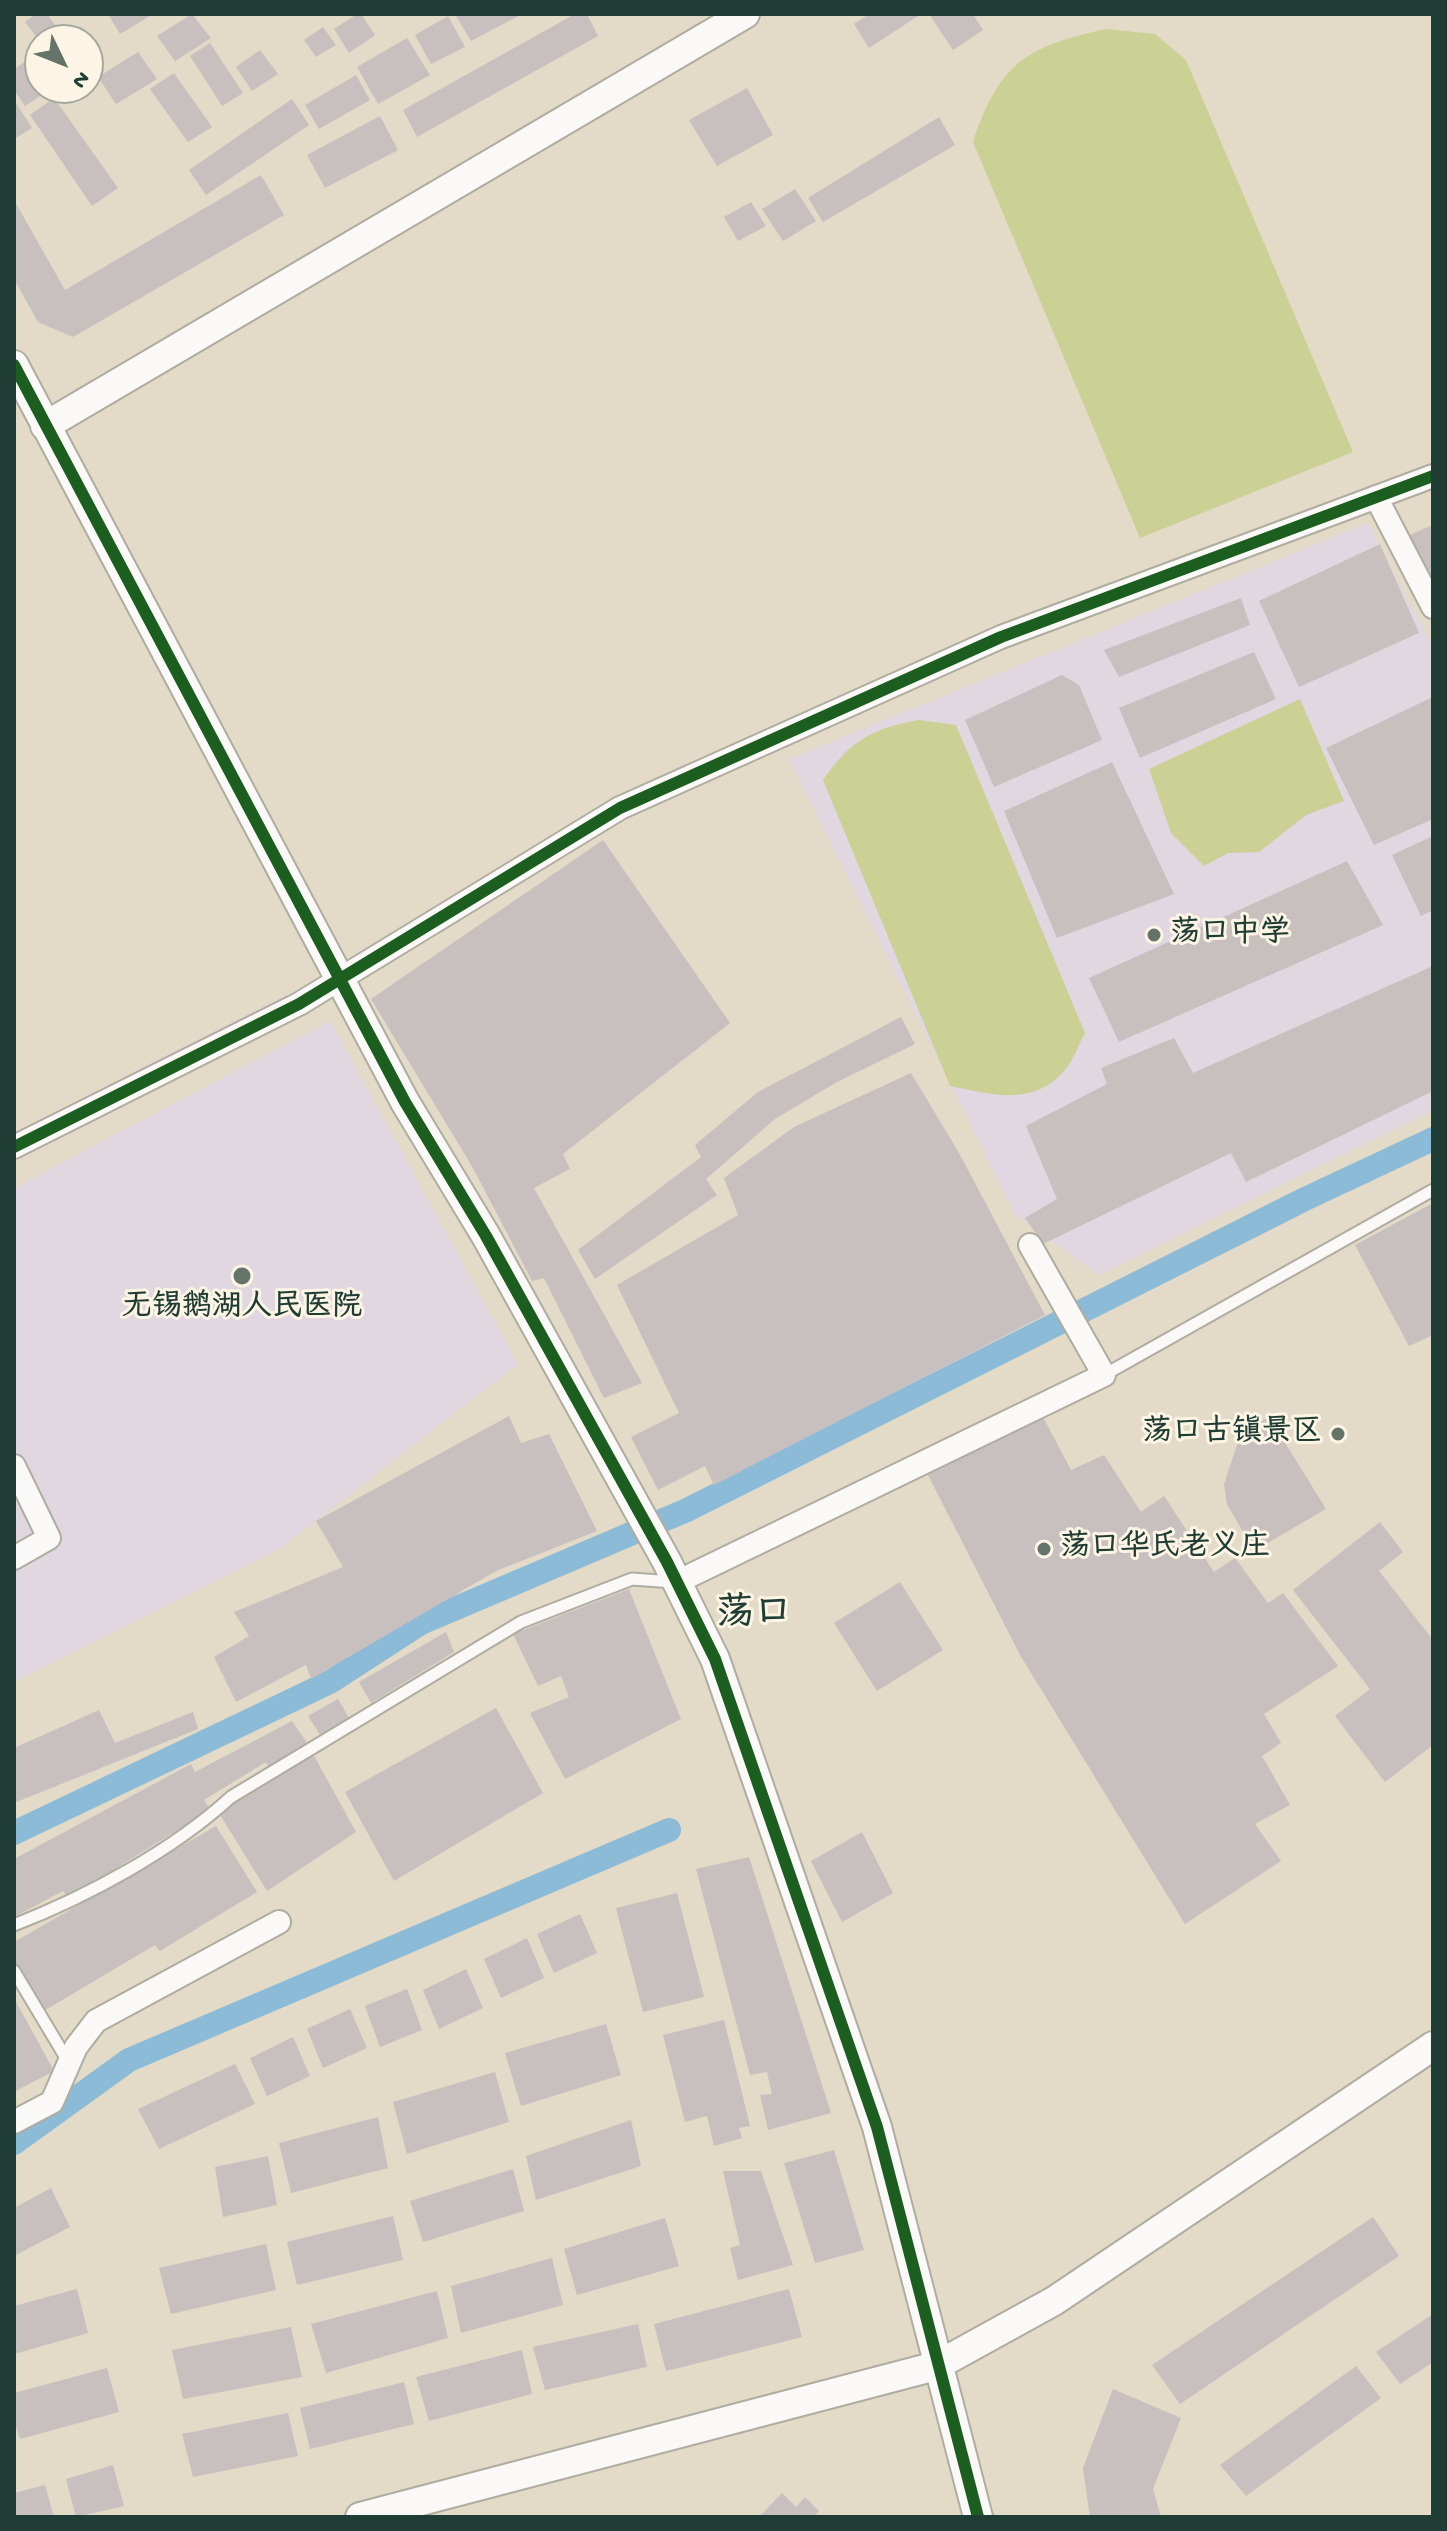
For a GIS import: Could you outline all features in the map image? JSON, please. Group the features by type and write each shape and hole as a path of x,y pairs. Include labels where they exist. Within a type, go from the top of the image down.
{"street":[{"path":"45,426 745,14"},
{"path":"14,365 405,1102 486,1236 672,1572 715,1659 877,2127 936,2366 978,2517"},
{"path":"14,1147 299,1004 620,808 1001,637 1433,476"},
{"path":"1376,497 1433,607"},
{"path":"672,1572 1104,1375 1030,1245"},
{"path":"14,1466 49,1538 14,1558"},
{"path":"14,2122 52,2102 69,2063 96,2021 279,1922"},
{"path":"360,2517 936,2366 1054,2301 1433,2046"}],"lane":[{"path":"1104,1375 1433,1190"},
{"path":"14,1925 86,1894 207,1819 231,1797 521,1622 632,1579 672,1572"},
{"path":"14,1971 69,2063"}],"shaded area":[{"name":"荡口中学","path":"1368,523 1433,647 1433,1110 1099,1275 1015,1215 789,759"},
{"name":"无锡鹅湖人民医院","path":"330,1021 518,1364 278,1550 14,1682 14,1188"}],"green space":[{"path":"1106,29 1155,34 1186,60 1353,452 1140,538 973,142 994,93 1020,62 1055,43"},
{"path":"1300,699 1344,801 1306,815 1259,852 1228,853 1204,866 1171,833 1149,769"},
{"path":"919,720 956,725 1085,1033 1067,1068 1038,1090 1010,1095 950,1086 823,780 843,755 864,738"}],"building":[{"path":"36,14 47,14 54,24 27,24 25,22"},
{"path":"108,14 153,14 120,34"},
{"path":"192,14 211,38 175,61 157,36"},
{"path":"361,14 375,35 349,53 334,29"},
{"path":"455,14 522,14 471,41"},
{"path":"575,14 587,14 598,36 417,137 403,110"},
{"path":"869,14 918,16 869,48 854,24"},
{"path":"929,14 973,14 983,30 953,50"},
{"path":"448,16 465,47 431,64 415,35"},
{"path":"323,27 336,45 316,57 304,40"},
{"path":"407,38 430,75 378,104 357,67"},
{"path":"210,43 243,93 222,106 190,56"},
{"path":"260,50 278,74 252,91 236,67"},
{"path":"138,52 157,79 116,104 104,86 104,73"},
{"path":"24,62 24,104 28,104 25,106 14,90 14,69"},
{"path":"174,73 212,127 188,142 150,89"},
{"path":"356,75 370,100 319,129 305,105"},
{"path":"747,88 773,135 717,166 689,120"},
{"path":"292,99 309,125 206,195 189,170"},
{"path":"14,100 32,128 14,139"},
{"path":"46,104 58,104 118,188 92,206 30,115"},
{"path":"380,116 398,150 325,188 307,155"},
{"path":"939,117 955,145 823,222 808,198"},
{"path":"261,175 284,215 73,337 38,322 14,279 14,200 65,290"},
{"path":"795,189 816,221 783,241 762,209"},
{"path":"751,202 766,226 738,241 724,217"},
{"path":"1433,525 1433,583 1410,535"},
{"path":"1380,544 1419,633 1299,687 1259,601"},
{"path":"1241,598 1250,625 1119,677 1104,650"},
{"path":"1254,652 1276,699 1140,758 1119,708"},
{"path":"1062,675 1079,685 1102,740 994,787 965,720"},
{"path":"1433,697 1433,819 1374,845 1326,748"},
{"path":"1112,762 1174,894 1057,938 1004,811"},
{"path":"1433,836 1433,910 1421,916 1392,855"},
{"path":"603,840 730,1023 563,1154 570,1169 534,1188 642,1383 604,1398 544,1278 532,1281 473,1168 371,999"},
{"path":"1347,861 1383,925 1119,1042 1089,978"},
{"path":"1433,966 1433,1091 1246,1182 1231,1153 1043,1244 1025,1218 1057,1199 1026,1126 1107,1084 1101,1068 1174,1038 1193,1073"},
{"path":"901,1017 915,1044 837,1082 775,1119 706,1179 717,1195 595,1279 578,1250 701,1157 695,1145 758,1092"},
{"path":"911,1073 959,1153 1045,1315 714,1485 705,1466 658,1490 631,1437 679,1413 617,1285 738,1215 724,1178 794,1127"},
{"path":"1433,1203 1433,1335 1409,1346 1355,1245"},
{"path":"1042,1415 1071,1470 1104,1455 1141,1512 1164,1496 1214,1572 1235,1558 1268,1603 1283,1593 1338,1666 1264,1714 1281,1743 1262,1756 1290,1805 1255,1824 1281,1861 1185,1924 1020,1655 928,1475"},
{"path":"509,1416 521,1443 549,1434 597,1531 496,1571 311,1679 306,1665 236,1702 214,1657 249,1636 234,1612 343,1567 316,1521"},
{"path":"1269,1417 1326,1509 1254,1551 1227,1504 1224,1484 1241,1433"},
{"path":"1380,1522 1403,1552 1379,1571 1433,1640 1433,1745 1385,1782 1335,1716 1370,1689 1293,1590"},
{"path":"900,1582 943,1650 877,1691 834,1623"},
{"path":"629,1589 681,1719 565,1779 530,1713 569,1697 561,1676 538,1686 513,1634"},
{"path":"446,1632 454,1652 371,1703 359,1682"},
{"path":"338,1699 349,1718 320,1735 308,1716"},
{"path":"496,1708 543,1793 394,1881 345,1792"},
{"path":"99,1710 115,1743 193,1712 198,1729 14,1803 14,1748"},
{"path":"292,1721 310,1747 270,1769 266,1762 204,1800 210,1810 68,1898 63,1891 14,1917 14,1859 191,1764 195,1772"},
{"path":"313,1754 356,1832 267,1891 219,1813"},
{"path":"216,1826 257,1892 160,1951 155,1945 42,2012 14,1962 14,1942"},
{"path":"862,1832 893,1893 842,1922 811,1861"},
{"path":"749,1857 831,2113 768,2130 760,2095 772,2094 767,2072 750,2075 696,1869"},
{"path":"677,1893 704,1997 643,2012 616,1908"},
{"path":"580,1914 597,1953 554,1973 537,1934"},
{"path":"527,1938 544,1978 501,1998 484,1959"},
{"path":"466,1969 483,2008 439,2029 423,1990"},
{"path":"407,1989 422,2030 380,2047 365,2006"},
{"path":"14,1998 54,2071 14,2092"},
{"path":"350,2009 367,2048 323,2068 307,2029"},
{"path":"724,2020 750,2126 739,2128 742,2138 714,2146 707,2116 685,2122 663,2035"},
{"path":"606,2024 621,2075 521,2106 505,2053"},
{"path":"293,2037 310,2076 267,2096 250,2058"},
{"path":"235,2064 255,2104 159,2149 138,2109"},
{"path":"495,2072 509,2122 407,2154 393,2102"},
{"path":"378,2117 388,2168 291,2193 279,2143"},
{"path":"631,2120 641,2166 536,2200 526,2156"},
{"path":"834,2150 864,2250 815,2263 784,2163"},
{"path":"268,2156 277,2205 223,2217 215,2167"},
{"path":"513,2169 524,2211 423,2242 410,2201"},
{"path":"723,2171 761,2171 793,2265 738,2280 730,2248 740,2245"},
{"path":"51,2188 70,2227 14,2256 14,2208"},
{"path":"393,2216 403,2260 297,2285 287,2242"},
{"path":"1373,2217 1399,2256 1180,2404 1152,2365"},
{"path":"665,2218 679,2266 577,2295 564,2249"},
{"path":"266,2244 276,2290 171,2314 159,2268"},
{"path":"552,2258 563,2305 461,2333 451,2286"},
{"path":"77,2289 88,2333 14,2354 14,2306"},
{"path":"789,2289 802,2337 666,2371 654,2324"},
{"path":"437,2291 448,2338 326,2373 311,2324"},
{"path":"1433,2314 1433,2362 1400,2384 1376,2352"},
{"path":"638,2324 647,2367 545,2390 533,2347"},
{"path":"291,2327 302,2377 183,2399 172,2350"},
{"path":"522,2350 532,2394 429,2421 416,2377"},
{"path":"1356,2366 1381,2398 1246,2496 1220,2465"},
{"path":"107,2368 119,2412 20,2439 14,2420 14,2393"},
{"path":"404,2382 414,2424 310,2449 300,2408"},
{"path":"1113,2389 1181,2418 1153,2489 1161,2517 1090,2517 1083,2468"},
{"path":"288,2413 298,2456 193,2477 182,2434"},
{"path":"113,2465 124,2506 76,2517 66,2479"},
{"path":"45,2485 54,2517 14,2517 14,2493"},
{"path":"782,2493 796,2507 805,2497 819,2511 813,2517 759,2517"}],"waterway":[{"path":"14,1833 330,1682 421,1623 687,1510 1305,1199 1433,1139"},
{"path":"14,2143 129,2060 669,1830"}],"cycle path":[{"path":"14,365 405,1102 486,1236 667,1562 715,1659 877,2127 978,2517"},
{"path":"14,1147 299,1004 620,808 1001,637 1433,476"}],"place":[{"name":"荡口中学","path":"1154,935"},
{"name":"无锡鹅湖人民医院","path":"242,1276"},
{"name":"荡口古镇景区","path":"1338,1434"},
{"name":"荡口华氏老义庄","path":"1044,1549"}],"district":[{"name":"荡口","path":"754,1617"}]}
